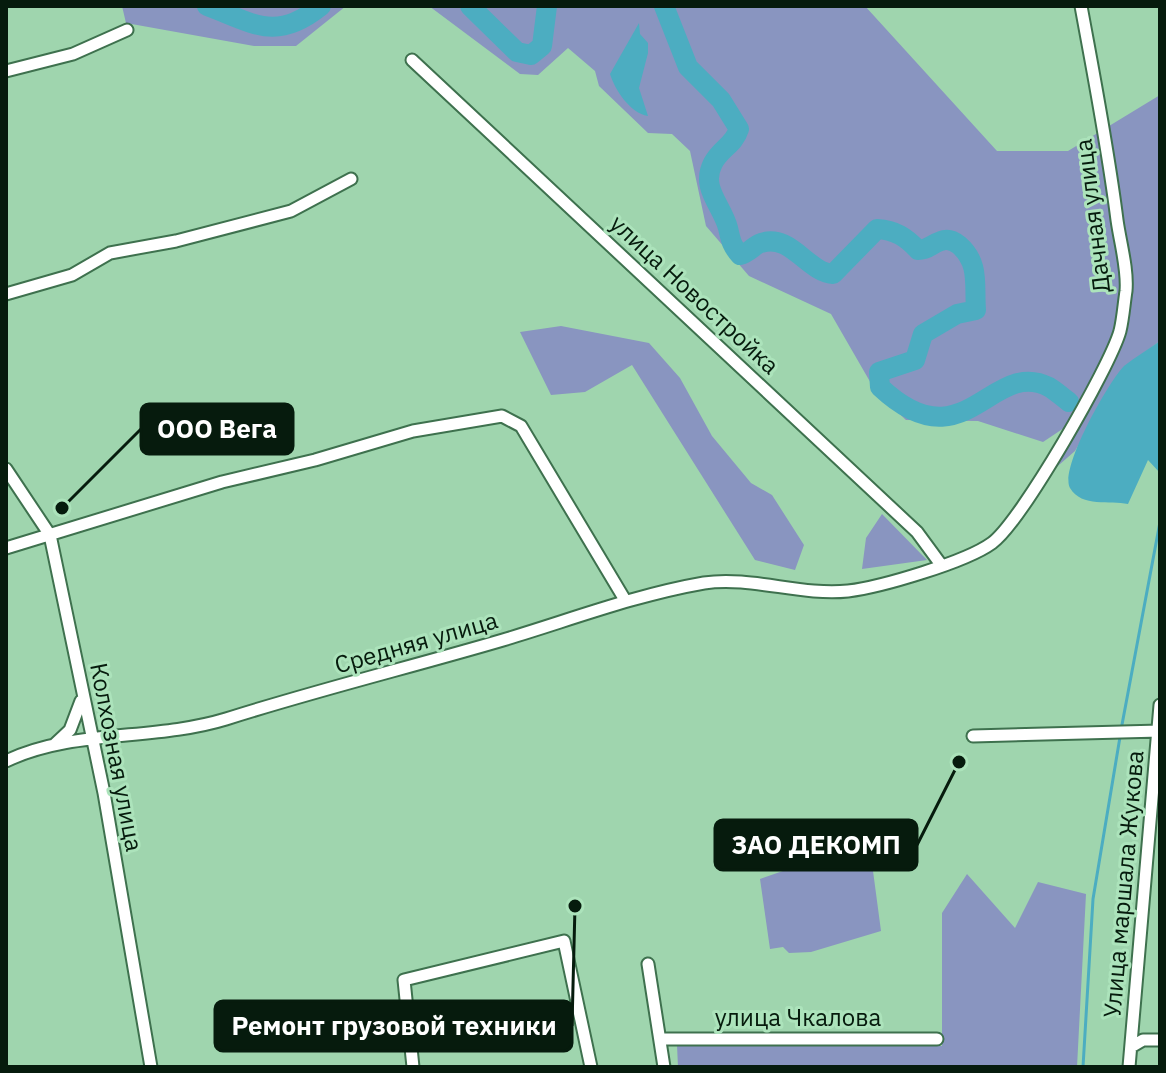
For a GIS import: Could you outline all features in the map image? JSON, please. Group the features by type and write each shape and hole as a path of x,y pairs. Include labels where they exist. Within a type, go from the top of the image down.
{"street":[{"name":"Дачная улица","path":"942,566 968,557 996,541 1031,494 1103,372 1120,332 1126,286 1110,161 1081,6"},
{"path":"6,71 73,54 127,30"},
{"name":"улица Новостройка","path":"412,60 917,532 942,566"},
{"path":"6,294 72,275 110,253 176,241 291,211 351,179"},
{"path":"6,548 222,482 315,460 413,431 502,416 521,426 625,600"},
{"name":"Колхозная улица","path":"6,469 50,535 93,740 151,1067"},
{"name":"Средняя улица","path":"6,761 30,750 54,745 160,734 226,719 251,708 494,643 625,600 709,582 847,591 942,566"},
{"path":"54,745 70,730 82,696"},
{"name":"Улица маршала Жукова","path":"1129,1067 1160,705"},
{"path":"973,736 1121,735 1159,731"},
{"path":"1145,881 1160,882"},
{"path":"413,1067 404,980 564,941 591,1067"},
{"path":"648,964 664,1067"},
{"name":"улица Чкалова","path":"660,1039 937,1039"},
{"path":"1131,1047 1143,1040 1160,1040"}],"shaded area":[{"path":"122,6 346,6 296,46 254,46 126,23"},
{"path":"429,6 865,6 997,151 1068,151 1160,95 1160,341 1123,368 1075,451 1052,471 1114,363 1096,370 1067,426 1043,442 978,421 906,420 876,392 831,314 749,276 706,226 690,151 672,134 648,133 599,86 595,71 568,48 538,75 520,74"},
{"path":"639,23 640,34 648,43 639,88 648,116 624,100 610,74"},
{"path":"561,326 649,343 680,378 712,436 751,483 772,495 804,545 795,570 755,560 632,365 585,392 551,395 520,332"},
{"path":"1160,341 1160,473 1148,460 1128,504 1082,498 1070,488 1069,478 1087,426 1124,366"},
{"path":"882,514 927,560 862,569 866,538"},
{"path":"869,841 881,931 811,952 789,953 783,947 770,949 760,879"},
{"path":"967,874 1015,928 1038,882 1086,894 1077,1067 678,1067 677,1045 942,1046 942,913"}],"waterway":[{"path":"207,6 252,23 278,27 291,24 321,6"},
{"path":"470,6 517,52 531,55 542,46 547,6"},
{"path":"664,6 688,67 721,100 739,129 713,163 709,180 732,242 740,255 758,244 772,241 781,243 815,267 833,274 877,229 900,235 918,250 944,240 953,241 966,252 973,267 976,310 957,314 923,334 915,360 879,372 880,387 909,409 934,417 956,414 1010,386 1029,382 1049,387 1069,402"},
{"path":"1121,730 1160,522"},
{"path":"1083,1067 1093,899 1120,737"}],"place":[{"name":"ООО Вега","path":"62,508"},
{"name":"ЗАО ДЕКОМП","path":"959,762"},
{"name":"Ремонт грузовой техники","path":"575,906"}]}
